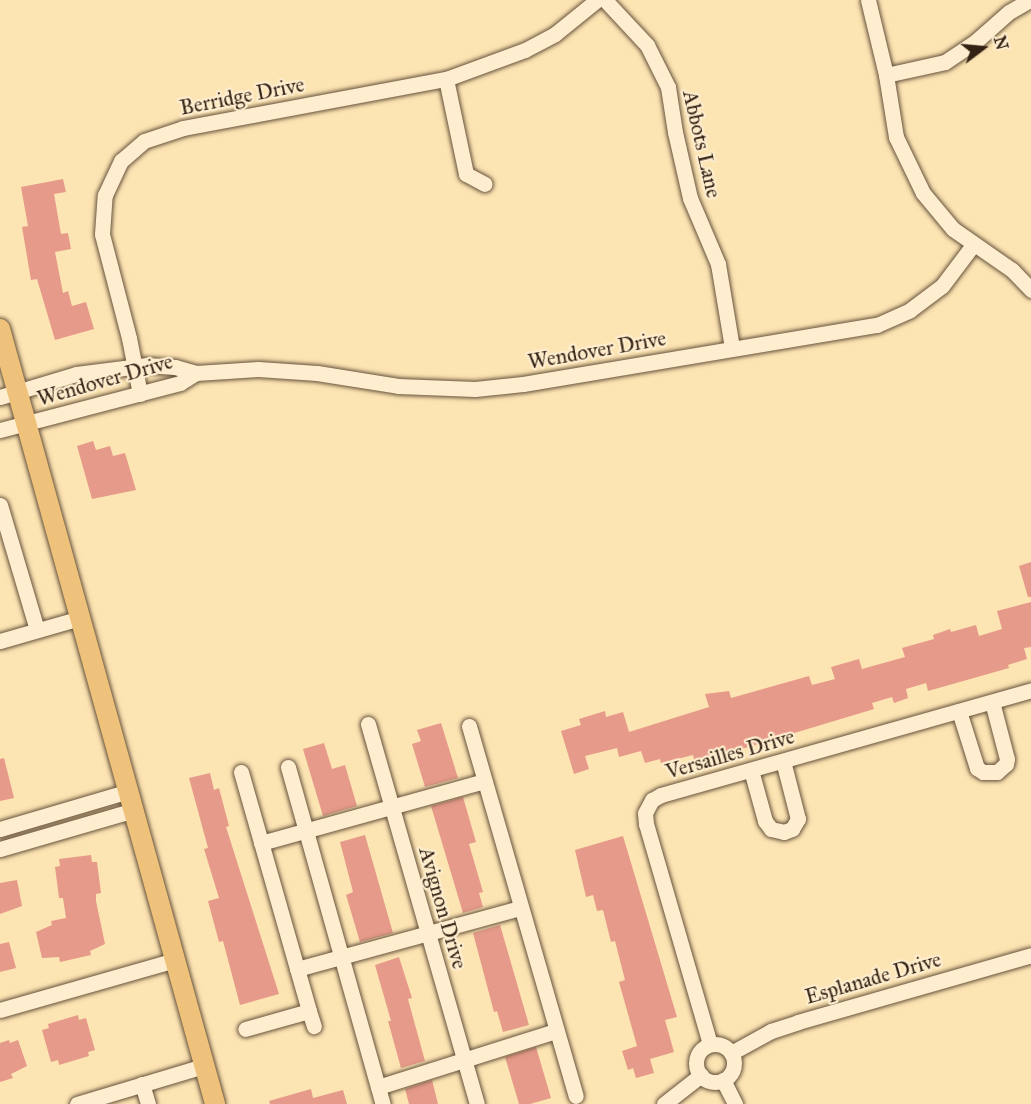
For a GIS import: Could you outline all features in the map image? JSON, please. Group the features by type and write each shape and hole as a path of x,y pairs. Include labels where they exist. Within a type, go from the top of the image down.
{"main road":[{"path":"0,329 8,394 25,424 215,1104"}],"street":[{"name":"Berridge Drive","path":"140,394 102,234 105,195 120,161 144,141 183,128 446,79 525,50 555,34 597,0"},
{"name":"Abbots Lane","path":"605,0 647,45 668,87 675,132 690,198 718,264 732,348"},
{"path":"867,0 886,75 896,137 923,193 953,229 1012,270 1031,290"},
{"path":"886,75 945,62 975,42 1010,12 1030,0"},
{"path":"446,79 465,174 485,184"},
{"name":"Wendover Drive","path":"8,394 76,374 135,366 175,367 196,373 258,369 317,373 398,386 475,389 523,384 878,324 910,310 942,286 973,245"},
{"name":"Wendover Drive","path":"0,430 180,383 196,373"},
{"path":"0,505 37,630"},
{"path":"0,641 80,618"},
{"name":"Versailles Drive","path":"710,1044 645,813 652,800 661,795 1031,690"},
{"path":"959,711 977,768 984,772 997,771 1006,764 1007,759 992,702"},
{"name":"Avignon Drive","path":"368,724 477,1104"},
{"path":"469,726 576,1096"},
{"path":"751,770 765,820 771,830 784,832 792,829 798,819 783,761"},
{"path":"288,767 383,1104"},
{"path":"241,772 312,1019 245,1029"},
{"path":"261,843 484,781"},
{"path":"0,829 129,791"},
{"path":"0,849 134,810"},
{"path":"297,969 520,908"},
{"name":"Esplanade Drive","path":"731,1053 771,1031 798,1022 1031,955"},
{"path":"0,1010 175,960"},
{"path":"378,1087 556,1031"},
{"path":"710,1044 724,1046 731,1053 733,1069 723,1080 711,1081 701,1075 697,1066 698,1056 710,1044"},
{"path":"77,1104 204,1066"},
{"path":"664,1104 701,1075"},
{"path":"723,1080 735,1104"},
{"path":"142,1084 148,1104"}],"building":[{"path":"63,179 66,192 54,194 61,234 68,233 71,249 55,252 63,293 68,291 72,306 86,302 94,329 55,340 37,279 31,280 22,227 28,226 21,187"},
{"path":"93,441 96,450 110,446 113,456 125,453 136,490 92,499 77,446"},
{"path":"1031,562 1031,597 1028,597 1019,566"},
{"path":"1031,602 1031,647 1024,648 1027,659 1008,665 1009,668 928,691 926,683 906,689 908,698 894,703 892,697 872,703 874,709 695,763 693,755 661,763 660,759 645,763 641,751 619,757 617,748 585,756 589,769 574,774 561,731 581,725 579,719 605,711 606,717 623,712 629,732 709,707 705,694 729,691 731,698 809,676 812,685 835,679 831,667 859,659 862,669 905,657 902,648 934,639 933,635 950,629 951,632 976,625 979,636 1002,629 997,611"},
{"path":"441,723 458,778 425,787 412,744 421,741 417,730"},
{"path":"324,743 332,769 345,765 357,806 323,816 303,749"},
{"path":"4,758 14,798 0,801 0,759"},
{"path":"210,773 214,790 219,788 229,826 226,827 279,994 240,1005 223,941 219,942 208,901 219,898 204,849 208,848 189,778"},
{"path":"463,797 476,842 469,844 483,892 479,893 483,907 463,913 431,806"},
{"path":"365,835 393,933 360,942 346,895 353,892 340,842"},
{"path":"623,836 677,1017 665,1020 674,1052 650,1059 654,1073 636,1078 633,1068 628,1070 622,1051 637,1046 619,982 625,980 615,941 611,942 603,910 597,911 593,895 586,897 575,850"},
{"path":"91,855 92,862 97,862 101,893 96,894 96,901 105,944 90,951 91,955 60,962 59,957 42,958 36,932 52,925 51,921 66,918 63,898 59,898 55,867 60,866 59,859"},
{"path":"17,880 22,906 0,914 0,883"},
{"path":"500,925 529,1025 503,1032 497,1011 494,1012 473,933"},
{"path":"9,942 16,968 0,972 0,944"},
{"path":"399,957 412,998 408,999 425,1061 401,1068 388,1021 391,1021 375,965"},
{"path":"78,1015 79,1020 86,1018 95,1050 88,1052 89,1056 59,1065 58,1060 51,1062 42,1030 49,1028 48,1024"},
{"path":"9,1040 10,1043 18,1040 27,1066 11,1074 13,1078 0,1082 0,1043"},
{"path":"536,1047 551,1098 530,1104 519,1104 505,1057"},
{"path":"432,1080 438,1104 409,1104 405,1089"},
{"path":"311,1089 313,1098 343,1090 347,1104 270,1104 269,1101"}]}
